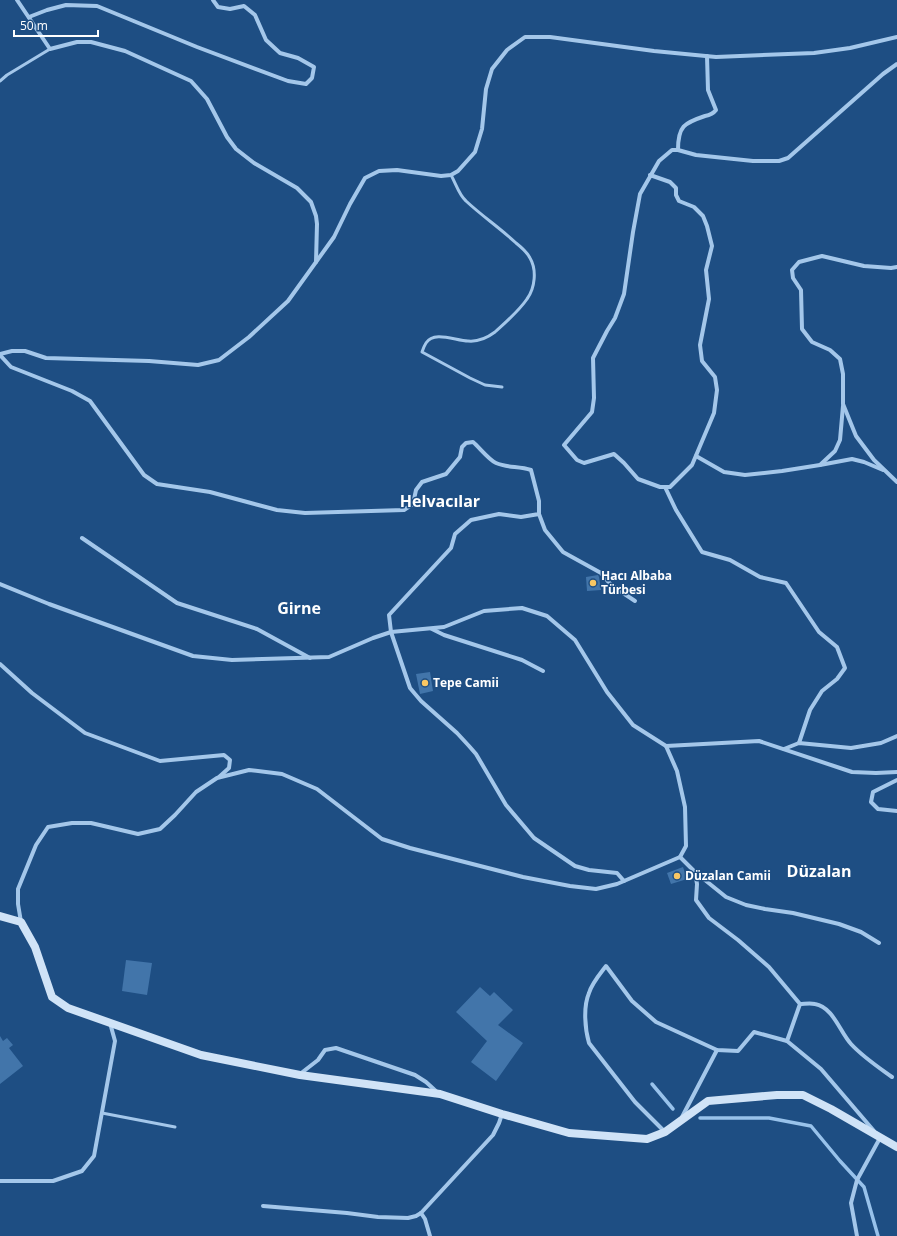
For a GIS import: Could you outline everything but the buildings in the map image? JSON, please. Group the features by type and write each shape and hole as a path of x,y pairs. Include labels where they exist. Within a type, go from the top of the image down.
{"street":[{"path":"17,0 50,49 77,42 91,42 125,51 191,81 207,99 227,137 236,149 254,163 297,188 311,202 317,224 316,262"},
{"path":"28,17 66,5 97,6 197,47 288,81 306,84 312,78 314,67 298,58 280,53 266,40 255,15 244,6 230,9 218,7 213,0"},
{"path":"635,601 611,585 601,574 563,552 545,530 539,514 539,501 531,470 495,463 472,442 466,443 462,447 460,457 446,474 422,482 416,490 413,504 404,510 305,513 277,510 210,492 157,484 144,475 90,402 72,391 11,367 0,354 12,351 25,351 46,358 149,361 198,366 219,360 249,337 288,301 334,236 365,178 379,171 397,170 441,176 451,175 458,171 476,152 482,130 486,89 492,69 507,50 526,37 550,37 654,51 716,57 814,53 850,48 897,37"},
{"path":"678,150 678,136 683,127 695,120 713,114 716,110 708,90 707,56"},
{"path":"650,175 670,182 676,188 676,195 679,200 694,207 703,216 712,246 706,270 709,299 700,345 702,361 715,377 717,390 714,413 692,465 670,487 660,487 638,479 614,454 584,463 577,460 564,445 592,412 594,398 593,358 615,318 624,294 640,194 650,175 659,161 672,150 678,150 696,155 753,161 779,161 788,158 816,136 897,64"},
{"path":"820,465 835,451 840,440 843,404 843,374 840,359 830,350 812,342 802,329 801,290 793,278 792,270 799,262 822,256 864,266 897,267"},
{"path":"843,404 856,436 874,460 897,482"},
{"path":"696,456 724,472 745,475 782,471 852,459 864,462 886,472"},
{"path":"665,487 676,510 702,552 730,560 760,577 786,583 819,632 837,647 845,668 837,679 822,691 810,710 799,743"},
{"path":"539,514 521,517 499,514 471,520 455,534 450,548 389,615 391,632 410,688 457,733 476,754 506,805 534,838 575,866 589,870 617,873 624,881"},
{"path":"82,538 178,603 257,629 310,658"},
{"path":"0,584 49,604 193,656 232,660 329,657 391,632 444,627 484,611 522,608 547,616 575,640 607,692 633,725 666,746 677,771 685,807 686,846 680,857 618,884 596,890 523,877 410,848 382,839 317,789 282,774 249,770 217,778"},
{"path":"431,629 444,635 522,660 543,671"},
{"path":"0,664 32,693 85,733 160,761 224,755 230,760 228,768 217,778 196,792 160,829 138,834 91,823 72,823 48,827 36,845 18,889 18,904 21,922 35,947 52,996 68,1008 201,1055 300,1075 440,1094 502,1114 569,1133 647,1139 665,1132 708,1101 777,1095 802,1095 831,1109 897,1147"},
{"path":"783,749 799,743 851,748 881,743 897,736"},
{"path":"666,746 759,741 852,772 897,772"},
{"path":"897,780 873,792 871,802 878,810 897,811"},
{"path":"680,857 695,872 726,896 746,905 765,910 793,913 839,924 861,932 879,943"},
{"path":"695,872 697,884 696,900 709,918 738,940 769,967 800,1004"},
{"path":"0,916 21,922"},
{"path":"665,1132 634,1102 590,1043 586,1034 586,1010 589,993 606,966 632,1001 656,1022 716,1050 738,1051 754,1032 787,1041 821,1069 880,1138"},
{"path":"787,1041 800,1004"},
{"path":"800,1004 814,1004 822,1006 830,1014 850,1044 860,1054 892,1077"},
{"path":"0,1181 53,1181 82,1171 94,1156 115,1041 110,1023"},
{"path":"300,1075 318,1060 325,1050 336,1048 415,1075 440,1094"},
{"path":"681,1120 716,1050"},
{"path":"263,1206 386,1217 408,1218 416,1216 421,1213 493,1135 502,1114"},
{"path":"857,1236 851,1203 857,1180 880,1138"},
{"path":"421,1213 425,1219 430,1236"}],"lane":[{"path":"0,81 50,49"},
{"path":"451,175 461,196 498,226 528,254 533,263 533,286 528,298 523,304 490,336 484,339 469,341 440,337 433,338 426,343 422,352 480,383 502,387"},
{"path":"102,1113 175,1127"}],"waterway":[{"path":"652,1084 673,1109"},
{"path":"700,1118 769,1118 811,1126 864,1187 878,1236"}],"place":[{"name":"Hacı Albaba Türbesi","path":"593,583"},
{"name":"Tepe Camii","path":"425,683"},
{"name":"Düzalan Camii","path":"677,876"}],"district":[{"name":"Helvacılar","path":"440,501"},
{"name":"Girne","path":"299,608"},
{"name":"Düzalan","path":"819,871"}]}
